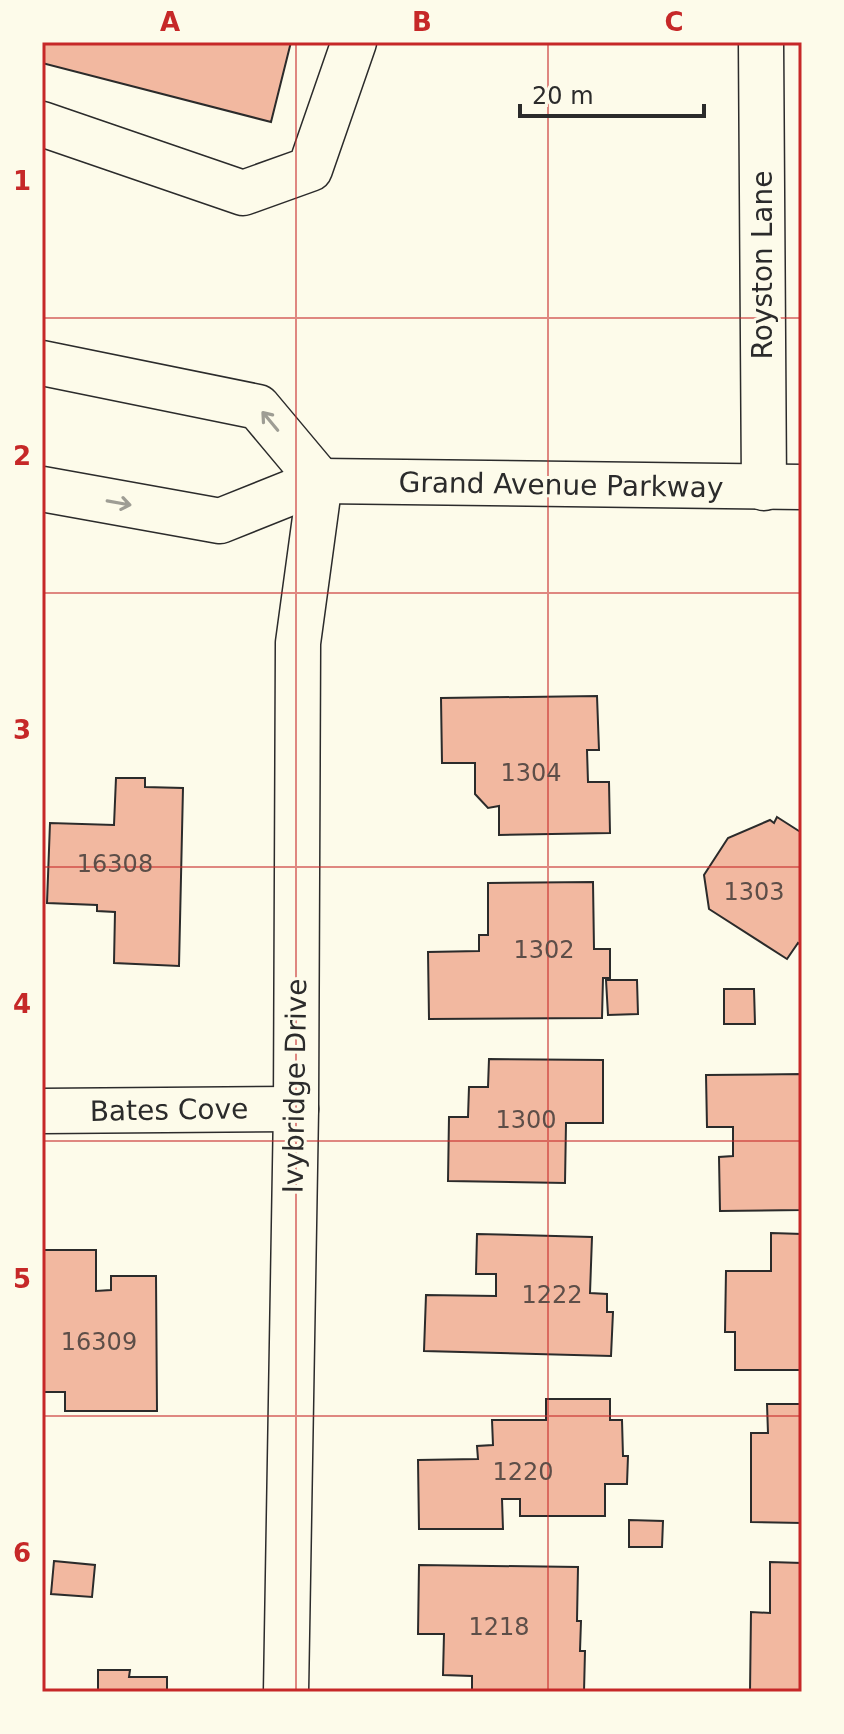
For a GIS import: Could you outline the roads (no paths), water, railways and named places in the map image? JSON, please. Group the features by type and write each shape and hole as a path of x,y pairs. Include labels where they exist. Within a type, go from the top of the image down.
{"street":[{"path":"42,124 243,193 310,169 354,42"},
{"name":"Royston Lane","path":"761,42 783,488"},
{"path":"42,363 258,407 320,481"},
{"name":"Grand Avenue Parkway","path":"42,489 220,521 320,481 783,488"},
{"name":"Ivybridge Drive","path":"286,1692 296,1109 298,643 320,481"},
{"name":"Bates Cove","path":"42,1111 296,1109"}]}
